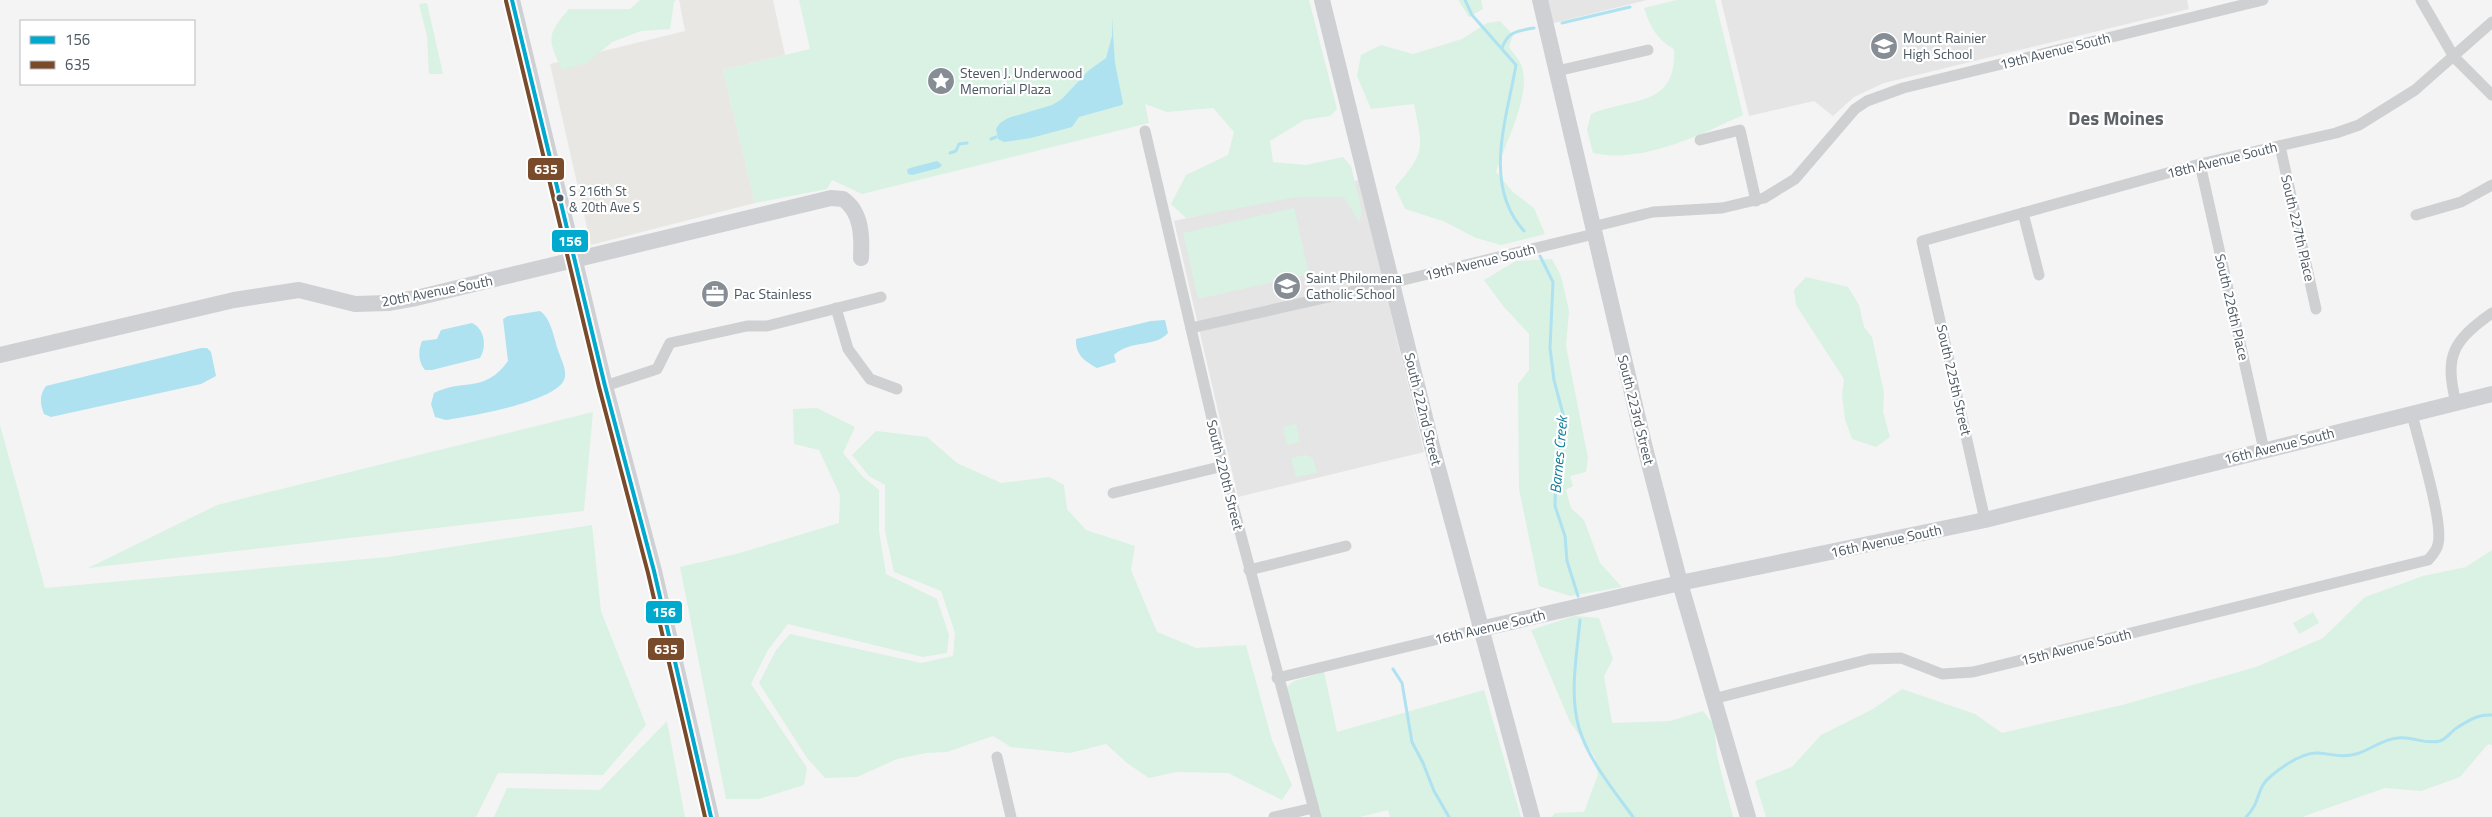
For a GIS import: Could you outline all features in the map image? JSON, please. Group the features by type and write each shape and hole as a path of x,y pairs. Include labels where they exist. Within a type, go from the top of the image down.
{"street":[{"path":"512,0 605,386 654,571 711,817"},
{"name":"South 222nd Street","path":"1322,0 1391,284 1480,628 1532,817"},
{"name":"South 223rd Street","path":"1540,0 1593,231 1680,583 1748,817"},
{"name":"19th Avenue South","path":"1191,328 1391,284 1593,231 1653,212 1722,208 1756,201 1795,179 1855,108 1882,95 1909,86 2263,0"},
{"path":"2421,0 2454,57 2492,95"},
{"name":"18th Avenue South","path":"1922,241 2200,164 2336,133 2359,125 2415,90 2492,22"},
{"path":"1557,71 1648,50"},
{"path":"1700,140 1740,130 1756,201"},
{"name":"South 220th Street","path":"1145,131 1223,466 1277,678 1314,812"},
{"name":"South 227th Place","path":"2280,146 2316,309"},
{"name":"South 226th Place","path":"2200,164 2264,450"},
{"path":"2416,215 2461,202 2492,185"},
{"name":"20th Avenue South","path":"0,355 234,300 299,290 355,304 388,303 450,291 831,198 843,199 850,204 859,222 862,242 861,258"},
{"path":"2023,213 2039,276"},
{"name":"South 225th Street","path":"1922,241 1985,520"},
{"path":"605,386 657,369 670,343 747,326 768,326 881,297"},
{"path":"836,308 848,350 870,380 898,390"},
{"path":"2456,403 2450,375 2455,348 2479,322 2492,312"},
{"name":"16th Avenue South","path":"1277,678 1480,628 1680,583 1985,520 2492,394"},
{"name":"15th Avenue South","path":"1714,699 1870,659 1889,656 1901,658 1942,674 1973,672 2415,565 2428,560 2436,551 2439,536 2438,524 2412,414"},
{"path":"1113,494 1223,466"},
{"path":"1249,570 1346,546"},
{"path":"997,757 1011,817"},
{"path":"1274,817 1314,812"}],"shaded area":[{"path":"679,0 773,0 785,55 723,70 755,203 591,245 550,64 685,31"},
{"path":"1545,0 1647,0 1550,24"},
{"name":"Mount Rainier High School","path":"1721,0 2187,0 2189,9 1884,83 1854,97 1833,116 1814,101 1749,116"},
{"name":"Saint Philomena Catholic School","path":"1359,180 1424,452 1238,497 1174,221"}],"green space":[{"path":"640,0 676,0 674,2 670,29 641,31 612,42 587,63 562,70 554,51 552,38 556,25 569,9 630,9"},
{"path":"799,0 1309,0 1337,109 1330,116 1304,120 1270,141 1273,162 1306,165 1343,157 1351,166 1362,211 1359,222 1344,197 1297,197 1186,218 1171,204 1186,175 1228,155 1234,132 1213,108 1167,112 1145,104 1149,123 862,194 832,180 827,189 755,203 723,70 810,49"},
{"path":"1458,0 1481,0 1483,9 1469,17"},
{"path":"1677,0 1715,0 1743,115 1670,146 1631,155 1593,153 1587,130 1591,114 1649,97 1660,91 1668,82 1673,68 1674,49 1655,32 1644,8"},
{"path":"427,3 443,74 429,74 427,36 419,4"},
{"path":"1500,21 1513,35 1509,47 1521,64 1524,79 1523,92 1516,120 1496,172 1513,192 1534,208 1545,234 1501,245 1476,238 1443,221 1405,209 1395,187 1412,166 1420,149 1414,104 1371,109 1357,76 1361,55 1381,45 1413,54 1462,39 1487,23"},
{"path":"1294,208 1309,274 1198,299 1183,233"},
{"path":"1552,259 1561,276 1569,311 1566,346 1588,458 1586,472 1570,476 1573,486 1566,490 1571,508 1584,520 1600,563 1622,587 1570,596 1539,586 1519,489 1518,384 1529,370 1529,334 1504,307 1484,280 1516,261"},
{"path":"1806,277 1848,287 1859,305 1864,327 1872,337 1884,393 1883,412 1890,437 1876,447 1852,439 1845,419 1842,395 1844,379 1796,305 1794,290"},
{"path":"817,408 855,427 843,453 862,476 879,490 879,531 886,574 937,599 949,635 947,653 923,657 788,624 768,650 751,684 807,768 804,785 759,799 726,799 680,567 740,553 839,523 840,495 819,450 794,444 793,409"},
{"path":"593,412 584,511 88,568 217,505"},
{"path":"1296,424 1300,442 1287,445 1283,427"},
{"path":"0,425 45,588 388,557 592,525 601,611 646,725 603,775 498,773 476,817 0,817"},
{"path":"876,431 927,437 957,463 1001,483 1049,477 1064,485 1067,509 1086,530 1135,546 1131,570 1157,632 1196,648 1246,645 1272,740 1292,785 1282,800 1228,773 1176,772 1149,778 1127,763 1106,744 1070,753 1011,747 993,736 947,752 926,753 897,759 857,777 825,778 807,758 759,683 776,650 790,634 921,663 953,656 955,633 941,591 894,572 885,531 885,485 869,476 852,455"},
{"path":"1306,455 1313,458 1317,473 1296,477 1291,458"},
{"path":"2492,550 2492,745 2488,744 2460,777 2421,791 2385,788 2302,817 1766,817 1755,781 1792,767 1821,735 1873,709 1902,689 1975,714 2002,733 2122,705 2256,667 2323,638 2365,597 2423,576 2466,567"},
{"path":"2313,612 2319,623 2299,634 2293,623"},
{"path":"1574,616 1599,618 1613,659 1604,676 1612,723 1670,721 1703,711 1714,725 1717,756 1733,817 1552,817 1555,813 1584,812 1598,775 1595,757 1570,722 1531,630"},
{"path":"1324,672 1337,732 1484,690 1521,817 1390,817 1388,810 1360,817 1322,817 1290,705 1287,687 1294,681"},
{"path":"667,721 685,817 494,817 507,788 600,790"}],"water":[{"path":"1112,18 1115,63 1122,105 1079,117 1072,127 1031,138 1004,142 998,139 996,129 1000,123 1008,118 1052,105 1062,99 1088,71 1106,58 1112,36"},
{"path":"937,161 942,165 939,168 912,175 908,174 907,170 910,168"},
{"path":"540,311 547,318 564,366 565,376 560,385 549,393 513,406 446,420 435,417 431,404 434,393 455,386 482,382 491,378 508,361 503,319 508,316"},
{"path":"1165,320 1168,333 1163,338 1121,350 1114,355 1116,362 1097,368 1085,360 1077,349 1076,339 1151,321"},
{"path":"472,323 480,329 484,339 484,349 480,358 425,370 419,356 422,341 437,339 441,330"},
{"path":"207,348 211,352 216,376 201,384 51,417 44,414 41,400 46,386"}],"waterway":[{"name":"Barnes Creek","path":"1465,0 1472,15 1516,65 1504,129 1501,172 1504,193 1511,213 1524,231"},
{"path":"1562,23 1630,7"},
{"path":"1502,48 1507,38 1514,33 1534,28"},
{"path":"991,139 996,137"},
{"path":"950,153 956,151 959,144 967,143"},
{"name":"Barnes Creek","path":"1540,256 1553,282 1550,348 1554,380 1564,418 1556,465 1555,506 1565,536 1567,561 1578,596"},
{"name":"Barnes Creek","path":"1580,620 1574,688 1579,728 1595,763 1633,817"},
{"path":"1393,669 1402,683 1412,742 1434,791 1449,817"},
{"name":"Barnes Creek","path":"2246,817 2254,806 2260,790 2266,781 2281,768 2299,757 2312,753 2351,755 2387,740 2398,738 2429,742 2440,741 2470,720 2482,715 2492,715"}],"transit line":[{"name":"156","path":"512,0 605,386 654,571 711,817"},
{"name":"635","path":"506,1 599,387 648,573 705,817"}],"place":[{"name":"Mount Rainier High School","path":"1884,46"},
{"name":"Steven J. Underwood Memorial Plaza","path":"941,81"},
{"name":"S 216th St & 20th Ave S","path":"560,198"},
{"name":"Saint Philomena Catholic School","path":"1287,286"},
{"name":"Pac Stainless","path":"715,294"}],"district":[{"name":"Des Moines","path":"2116,118"}]}
